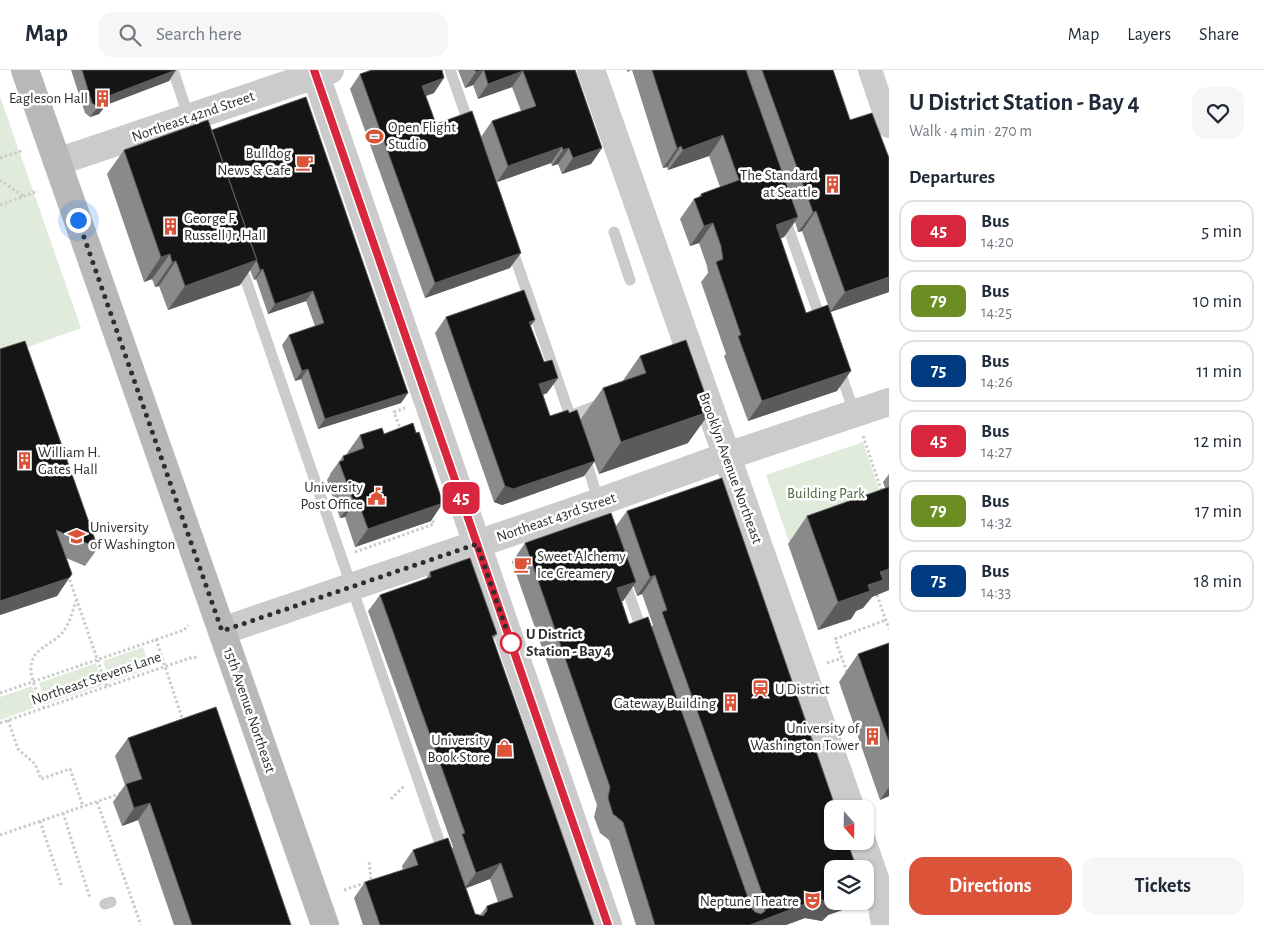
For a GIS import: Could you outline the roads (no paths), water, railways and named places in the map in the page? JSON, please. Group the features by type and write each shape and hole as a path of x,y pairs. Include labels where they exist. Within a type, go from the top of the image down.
{"main road":[{"name":"15th Avenue Northeast","path":"25,70 326,925"}],"street":[{"name":"Brooklyn Avenue Northeast","path":"591,70 848,800"},
{"path":"870,70 889,126"},
{"name":"Northeast 42nd Street","path":"57,162 192,125 320,72"},
{"path":"320,72 477,544 608,925"},
{"name":"Northeast 43rd Street","path":"222,631 477,544 600,509 727,456 859,425 889,402"},
{"path":"865,850 879,890 885,925"}],"lane":[{"path":"173,70 192,125"},
{"path":"450,70 472,135"},
{"path":"780,205 825,331"},
{"path":"506,230 600,509"},
{"path":"614,232 630,280"},
{"path":"235,250 447,863"},
{"path":"835,358 859,425"},
{"path":"570,416 615,400"},
{"path":"620,570 646,643"}],"place":[{"name":"Eagleson Hall","path":"102,98"},
{"name":"Open Flight Studio","path":"374,136"},
{"name":"Bulldog News & Cafe","path":"305,162"},
{"name":"The Standard at Seattle","path":"832,184"},
{"name":"George F. Russell Jr. Hall","path":"170,227"},
{"name":"William H. Gates Hall","path":"24,461"},
{"name":"University Post Office","path":"377,496"},
{"name":"University of Washington","path":"76,536"},
{"name":"Sweet Alchemy Ice Creamery","path":"523,565"},
{"name":"U District Station - Bay 4","path":"511,643"},
{"name":"U District","path":"761,689"},
{"name":"Gateway Building","path":"730,703"},
{"name":"University of Washington Tower","path":"873,737"},
{"name":"University Book Store","path":"504,749"},
{"name":"Neptune Theatre","path":"813,901"}],"park label":[{"name":"Building Park","path":"826,493"}]}
